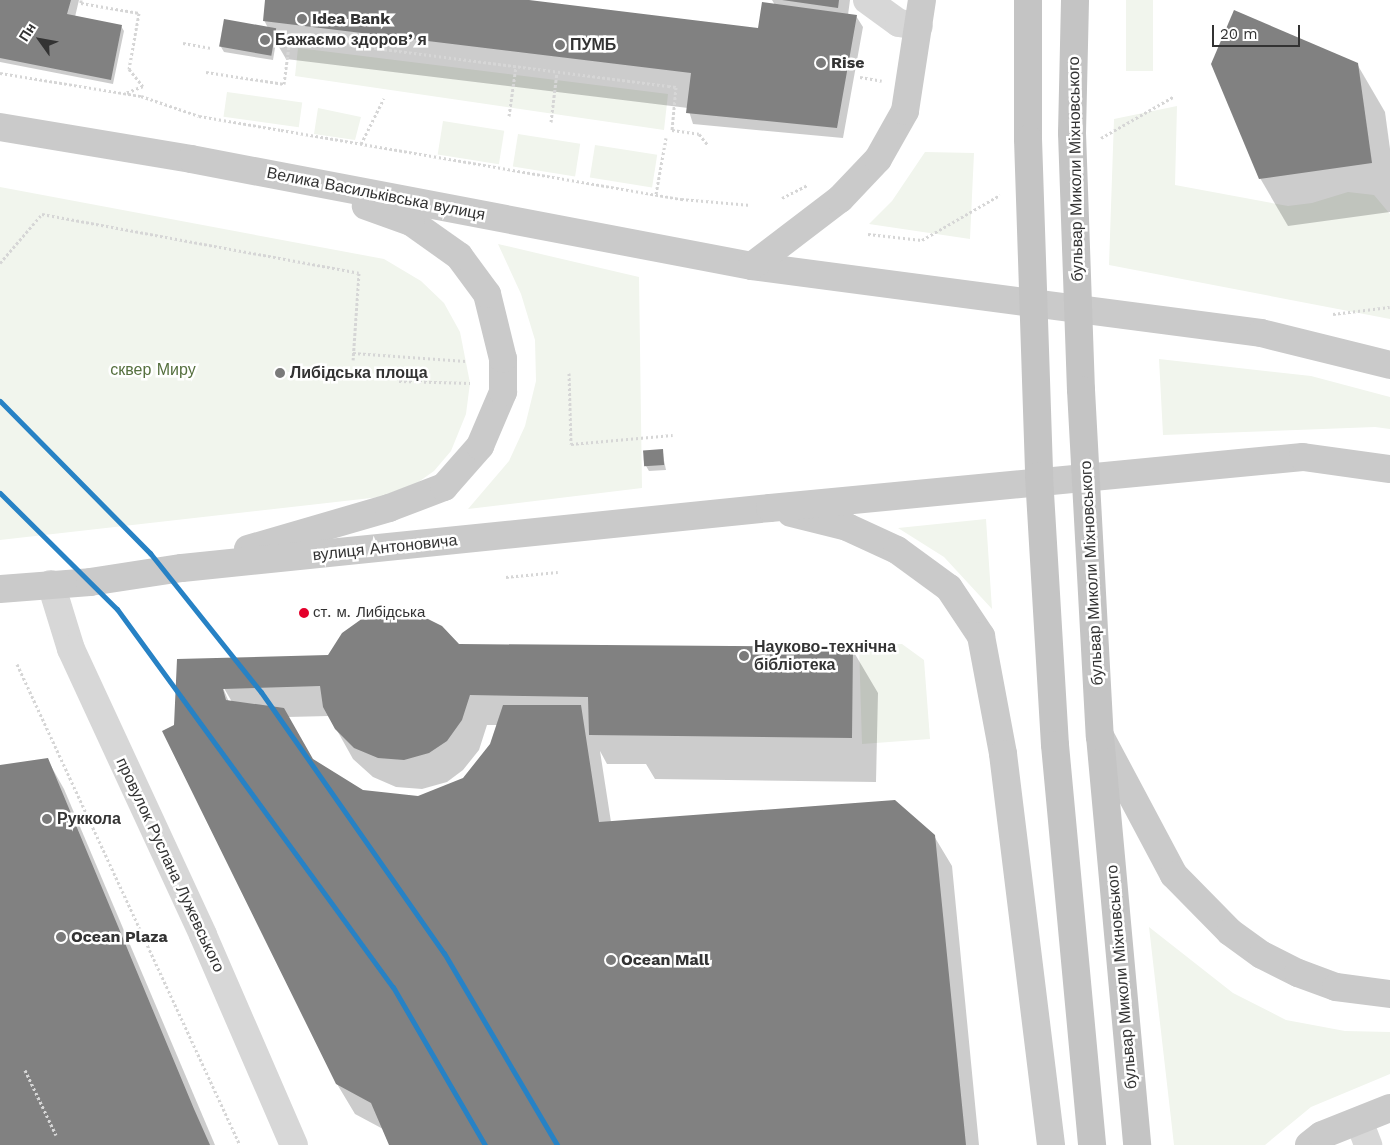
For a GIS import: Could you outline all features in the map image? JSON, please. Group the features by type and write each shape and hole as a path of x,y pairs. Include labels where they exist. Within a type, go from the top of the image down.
{"highway":[{"path":"1028,0 1028,139 1039,476 1055,745 1092,1145"},
{"name":"бульвар Миколи Міхновського","path":"1075,0 1072,133 1081,390 1100,736 1137,1145"}],"main road":[{"path":"752,266 840,199 878,159 905,111 920,13"},
{"name":"Велика Васильківська вулиця","path":"2,128 270,174 752,266 1261,333 1390,365"},
{"path":"182,568 389,508 444,487 480,446 503,392 503,360 487,294 459,256 411,222 270,174"},
{"name":"вулиця Антоновича","path":"0,589 182,568 770,508 1302,457 1390,469"},
{"path":"770,508 847,527 897,550 949,588 981,636 1004,754 1051,1145"},
{"path":"1100,736 1153,840 1174,875 1200,904 1230,932 1262,955 1298,973 1336,987 1390,994"},
{"path":"1309,1145 1322,1135 1363,1133 1390,1108"}],"street":[{"path":"867,0 899,23 920,13"},
{"name":"провулок Руслана Лужевського","path":"51,584 71,649 203,935 294,1145"}],"path":[{"path":"81,0 80,3 138,13 129,69 143,86 126,94"},
{"path":"206,72 284,84 290,37 676,87 672,130 699,134 708,145"},
{"path":"183,43 211,48"},
{"path":"510,116 516,66"},
{"path":"551,122 557,72"},
{"path":"0,73 126,94 199,116 656,194 750,204"},
{"path":"860,77 890,82"},
{"path":"360,144 384,98"},
{"path":"656,194 666,138"},
{"path":"782,198 813,182"},
{"path":"0,263 42,214 359,273 353,360"},
{"path":"868,234 922,240"},
{"path":"1332,314 1390,308"},
{"path":"354,353 466,361"},
{"path":"569,373 571,444 673,435"},
{"path":"399,381 470,383"},
{"path":"506,577 558,572"},
{"path":"17,664 240,1145"},
{"path":"25,1070 56,1136"}],"green space":[{"path":"1126,0 1153,0 1153,71 1126,71"},
{"path":"298,48 668,94 664,130 295,76"},
{"path":"227,92 302,103 299,127 224,117"},
{"path":"1177,106 1175,185 1288,206 1312,203 1348,192 1374,195 1390,214 1390,319 1109,265 1114,119"},
{"path":"318,108 361,117 355,140 314,134"},
{"path":"443,121 504,131 499,164 438,155"},
{"path":"518,134 580,144 575,176 513,167"},
{"path":"595,145 657,155 652,187 590,178"},
{"path":"925,152 974,153 970,239 869,224 892,201"},
{"name":"сквер Миру","path":"0,187 384,259 421,281 444,303 460,332 470,383 466,414 451,451 434,471 417,483 380,497 0,540"},
{"path":"498,244 639,277 642,488 468,509 509,461 525,426 536,381 535,340 521,294"},
{"path":"1159,359 1311,376 1390,397 1390,429 1375,427 1163,435"},
{"path":"986,519 992,609 944,557 898,528"},
{"path":"859,644 902,644 924,660 930,739 862,744"},
{"path":"1149,927 1233,993 1286,1020 1345,1031 1390,1032 1390,1074 1311,1107 1265,1145 1174,1145"}],"building":[{"path":"0,0 71,0 67,14 122,25 111,80 0,58"},
{"path":"265,0 529,0 758,28 762,2 857,15 837,128 686,113 691,73 263,21"},
{"path":"782,0 839,0 838,8"},
{"path":"1234,10 1358,63 1372,163 1259,179 1211,64"},
{"path":"224,19 276,28 271,56 219,47"},
{"path":"663,449 664,465 644,466 643,450"},
{"name":"Ocean Mall","path":"388,610 414,612 442,626 459,644 853,647 852,738 589,735 588,697 470,695 462,720 447,741 429,753 404,760 378,758 354,748 335,729 323,707 320,686 223,689 226,700 284,708 313,759 363,790 418,796 463,778 490,744 503,705 581,705 599,822 895,800 935,835 966,1145 389,1145 371,1103 336,1084 162,731 174,725 177,659 328,655 342,633 363,618"},
{"name":"Ocean Plaza","path":"48,758 210,1145 0,1145 0,765"}],"transit line":[{"path":"0,401 150,553 261,692 444,953 557,1145"},
{"path":"0,493 117,609 393,987 485,1145"}],"place":[{"name":"Idea Bank","path":"302,19"},
{"name":"Бажаємо здоровʼя","path":"265,40"},
{"name":"ПУМБ","path":"560,45"},
{"name":"Rise","path":"821,63"},
{"name":"Либідська площа","path":"280,373"},
{"name":"ст. м. Либідська","path":"304,613"},
{"name":"Науково-технічна бібліотека","path":"744,656"},
{"name":"Руккола","path":"47,819"},
{"name":"Ocean Plaza","path":"61,937"},
{"name":"Ocean Mall","path":"611,960"}]}
